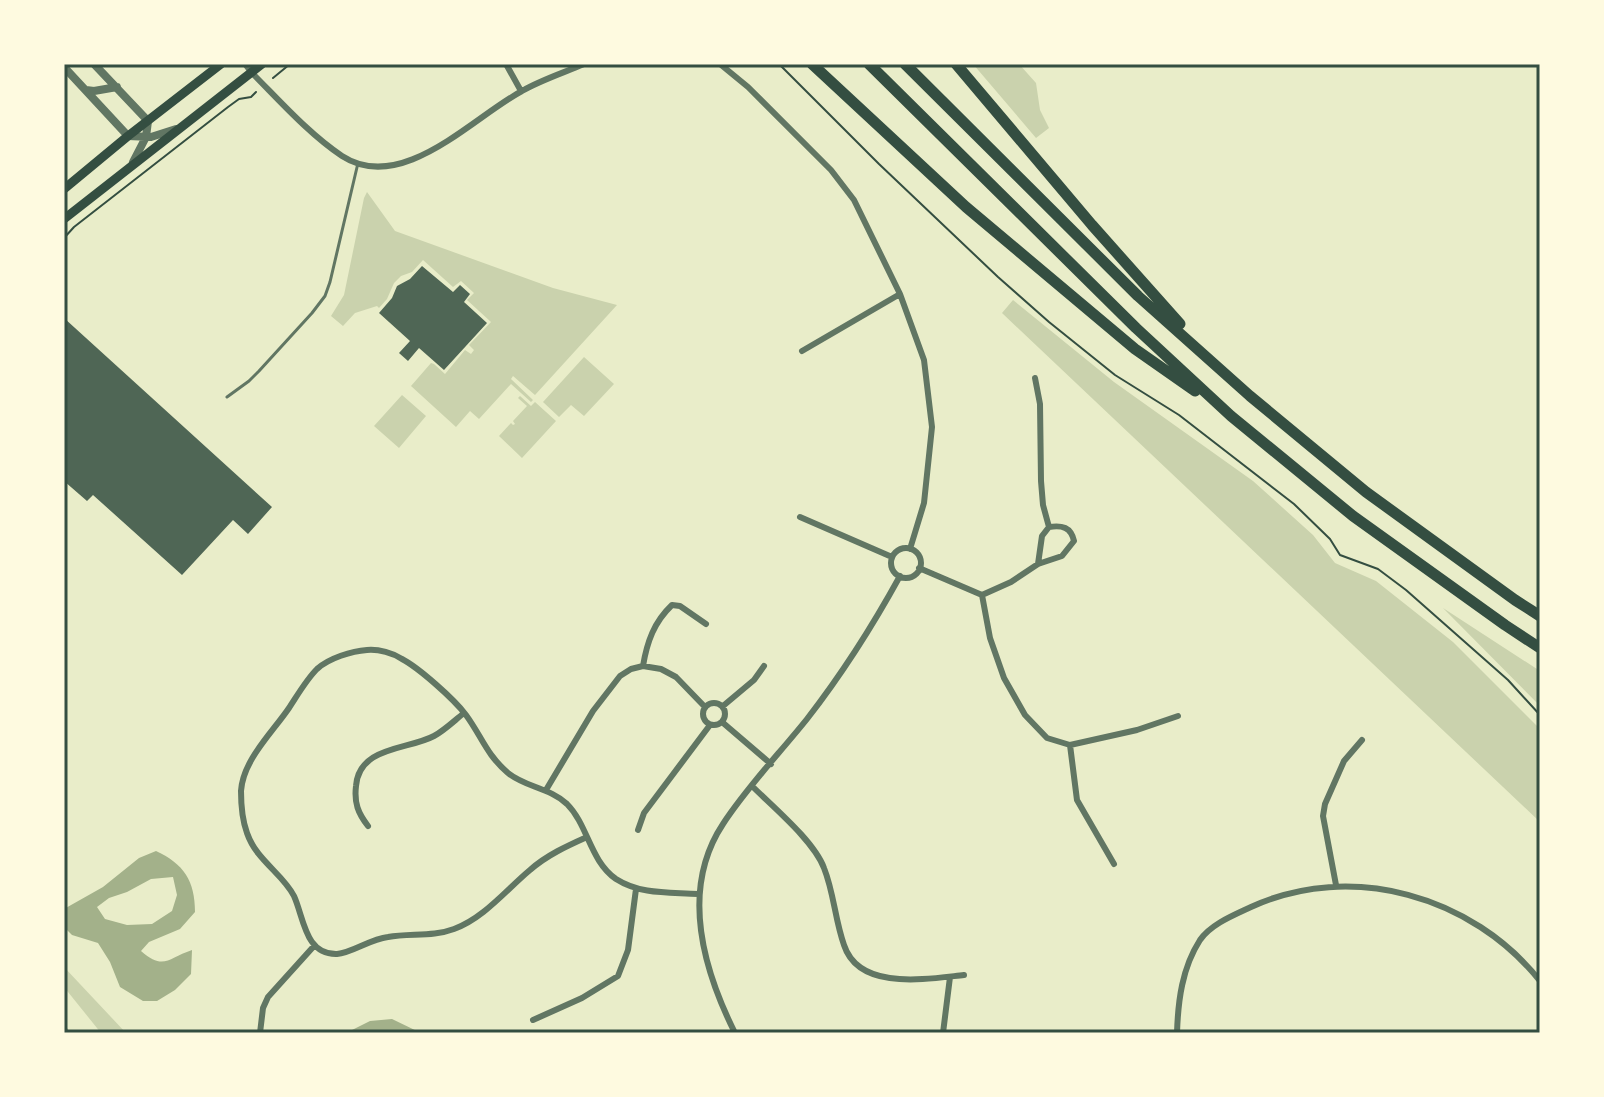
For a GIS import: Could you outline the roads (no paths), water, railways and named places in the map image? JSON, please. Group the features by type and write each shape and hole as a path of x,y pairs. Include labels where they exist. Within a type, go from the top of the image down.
{"highway":[{"path":"812,64 966,207 1135,349 1231,416"},
{"path":"869,64 1136,328 1231,416 1353,516 1540,648"},
{"path":"905,64 1138,296 1215,365 1366,492 1540,616"},
{"path":"956,64 1215,365"}],"main road":[{"path":"64,189 221,64"},
{"path":"64,219 184,125 248,68 262,64"}],"street":[{"path":"94,64 148,121 146,137 127,170"},
{"path":"506,64 521,91"},
{"path":"248,68 343,157 358,163 382,166 415,160 444,144 521,91 584,64"},
{"path":"720,64 748,87 831,170 854,200 900,294 924,360 932,427 924,503 910,549"},
{"path":"64,67 128,136 146,137 184,125"},
{"path":"84,88 94,91 117,87"},
{"path":"802,351 900,294"},
{"path":"1035,378 1040,404 1043,505 1049,527"},
{"path":"800,517 892,557"},
{"path":"919,568 982,595 1011,582 1038,564 1062,556 1074,541 1067,528 1061,525 1049,527 1042,536 1038,564"},
{"path":"902,549 915,551 920,559 919,568 913,576 900,576 891,566 892,557 902,549"},
{"path":"735,1033 722,1006 702,945 698,894 705,862 721,826 808,718 869,632 900,576"},
{"path":"982,595 990,638 1004,678 1025,715 1047,738 1070,745 1137,730 1178,716"},
{"path":"643,666 648,641 663,613 672,605 680,606 706,624"},
{"path":"587,837 544,860 480,915 454,929 389,936 340,954 328,953 314,946 306,933 292,892 262,860 247,835 241,790 247,769 258,749 317,669 331,660 367,650 385,652 403,659 464,713 491,757 512,776 546,790 566,803 576,816 587,837 600,863 614,877 636,889 698,894"},
{"path":"546,790 593,711 612,684 631,669 643,666 661,669 676,677 705,707"},
{"path":"723,706 754,680 764,666"},
{"path":"713,702 723,706 726,714 722,722 710,725 703,717 705,707 713,702"},
{"path":"368,826 359,814 355,798 356,780 363,766 393,748 433,737 464,713"},
{"path":"722,722 771,764"},
{"path":"638,830 644,813 710,725"},
{"path":"1336,885 1323,816 1325,804 1344,761 1362,740"},
{"path":"1070,745 1077,800 1114,864"},
{"path":"752,786 807,842 824,865 844,948 860,969 885,977 924,979 964,975"},
{"path":"1177,1033 1178,1003 1189,963 1202,938 1229,917 1294,891 1336,885 1382,889 1442,906 1499,939 1540,981"},
{"path":"533,1020 582,998 618,976 628,950 636,889"},
{"path":"260,1033 263,1008 268,997 314,946"},
{"path":"943,1033 950,977"}],"lane":[{"path":"227,397 259,371 325,296 358,163"}],"waterway":[{"path":"64,1027 68,1033"}]}
